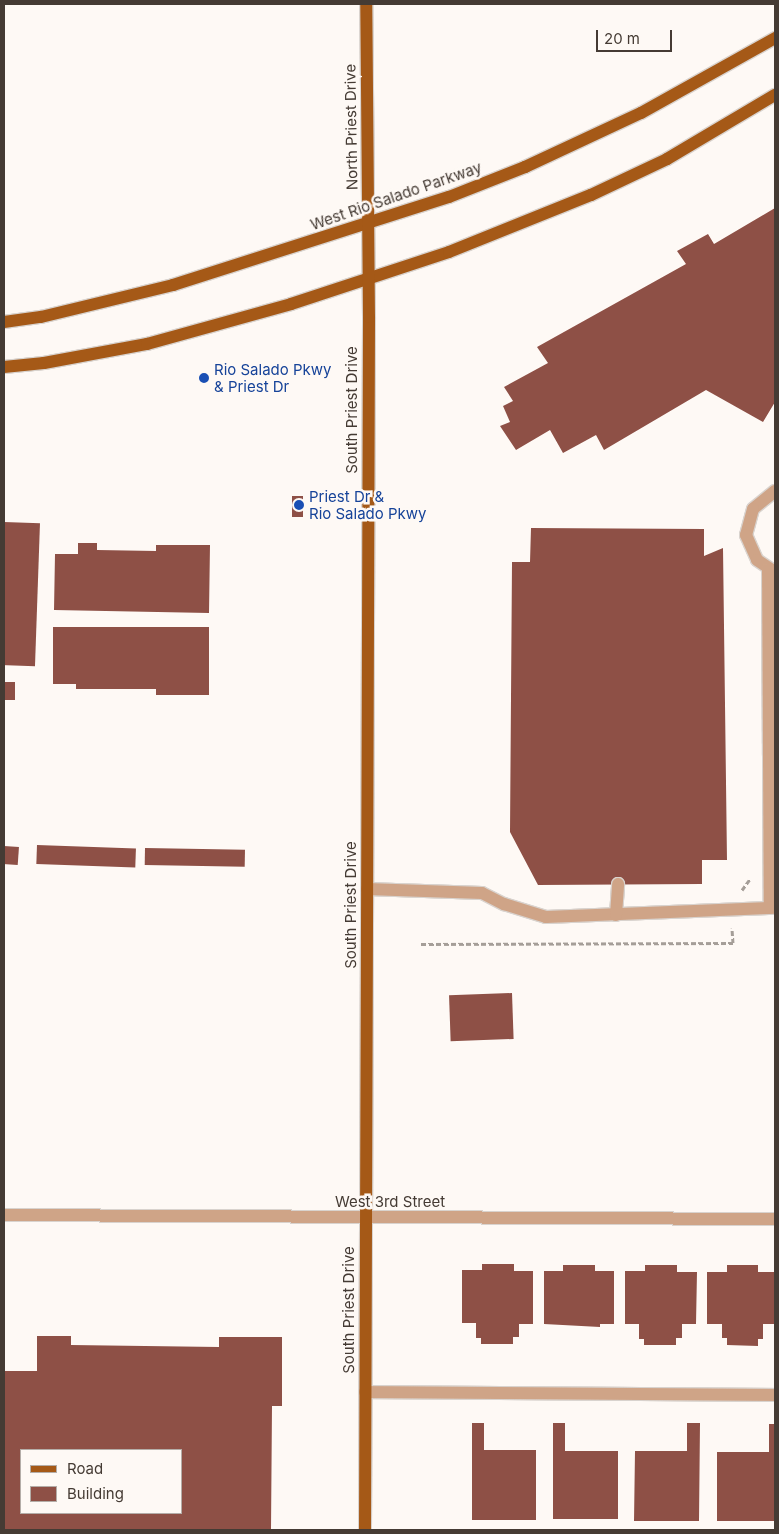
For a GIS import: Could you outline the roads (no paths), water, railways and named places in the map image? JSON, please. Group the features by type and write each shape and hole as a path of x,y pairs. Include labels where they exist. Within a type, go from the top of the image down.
{"main road":[{"name":"North Priest Drive","path":"366,4 368,279"},
{"name":"West Rio Salado Parkway","path":"4,322 41,316 173,285 449,197 525,167 641,113 775,38"},
{"path":"4,366 44,363 148,344 368,279 449,252 591,196 667,158 775,94"},
{"name":"South Priest Drive","path":"365,1530 368,279"}],"street":[{"path":"367,890 482,893 504,904 546,917 772,908 772,570 750,549 747,521 762,498 775,491"},
{"path":"616,915 618,884"},
{"name":"West 3rd Street","path":"4,1215 366,1218 775,1218"},
{"path":"365,1392 775,1395"}],"place":[{"name":"Rio Salado Pkwy & Priest Dr","path":"204,378"},
{"name":"Priest Dr & Rio Salado Pkwy","path":"299,505"}]}
